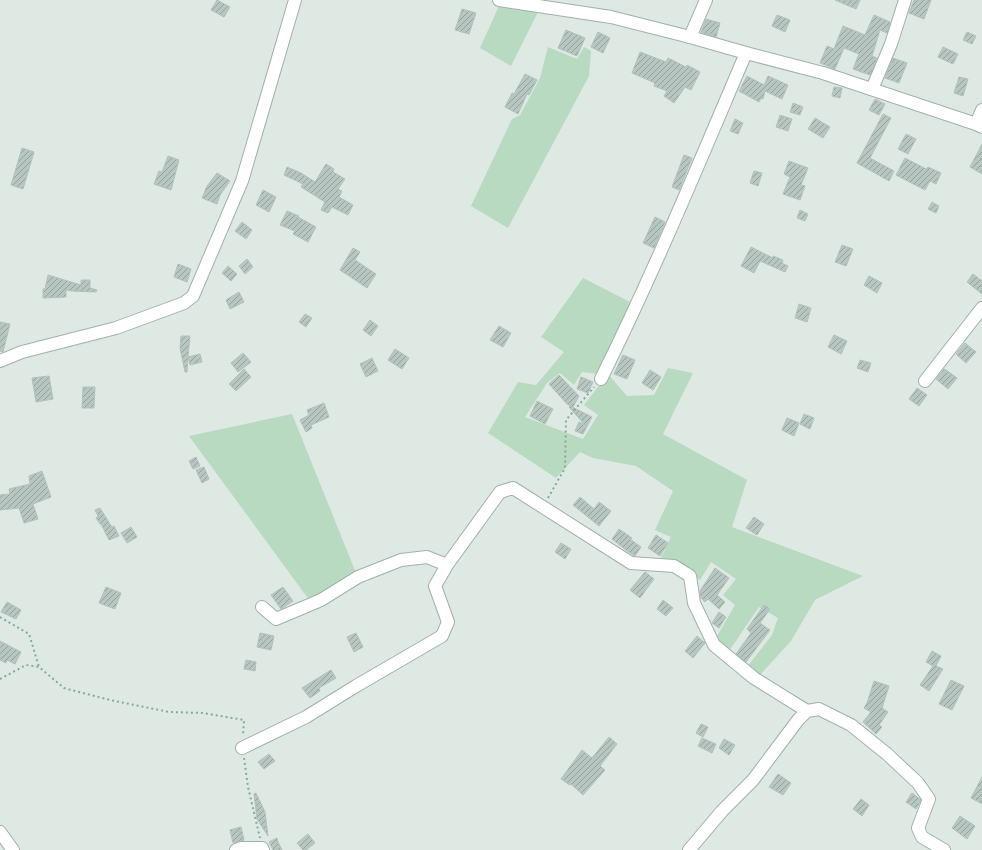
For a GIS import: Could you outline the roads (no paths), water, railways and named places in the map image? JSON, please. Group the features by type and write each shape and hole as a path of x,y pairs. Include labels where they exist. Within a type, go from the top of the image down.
{"street":[{"path":"0,361 22,352 116,328 184,303 193,296 242,181 295,0"},
{"path":"499,0 611,17 690,37 824,73 979,125 982,110"},
{"path":"690,37 706,0"},
{"path":"872,89 891,44 905,0"},
{"path":"601,379 628,324 670,231 746,53"},
{"path":"925,381 982,308"},
{"path":"242,748 306,717 442,636 448,622 435,586 447,565 500,492 512,488 631,563 674,566 690,576 694,603 714,645 754,678 807,711"},
{"path":"262,607 276,619 321,600 358,577 401,560 427,557 447,565"},
{"path":"689,850 722,812 753,780 798,720 807,711 819,709 851,725 887,754 918,782 929,799 918,828 922,837 944,850"},
{"path":"0,832 13,850"},
{"path":"236,850 241,848 263,849"}]}
